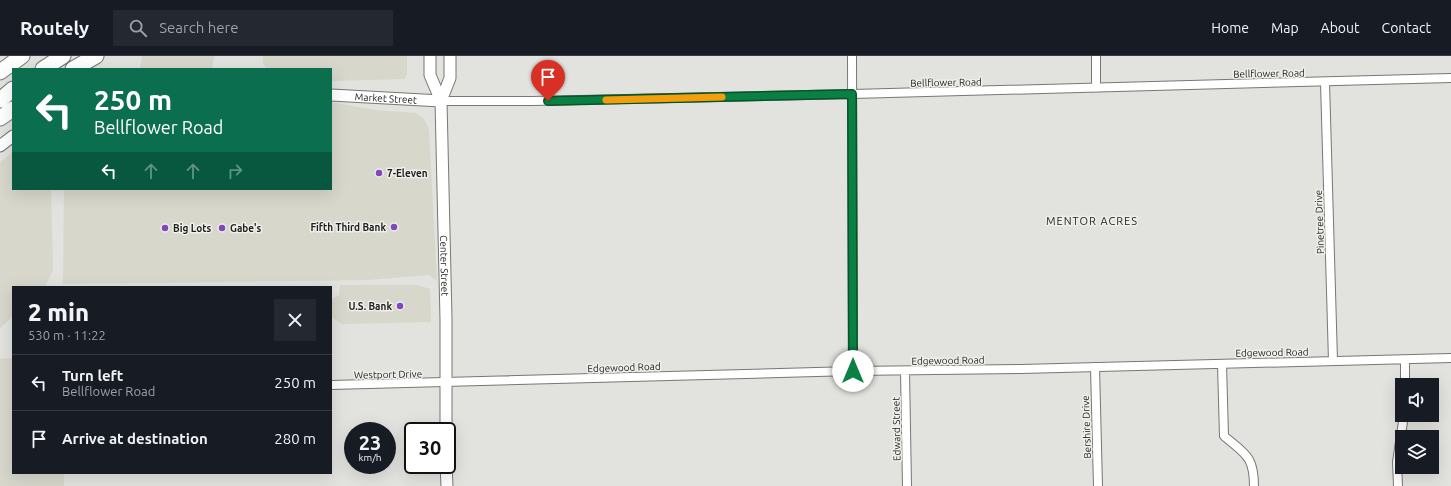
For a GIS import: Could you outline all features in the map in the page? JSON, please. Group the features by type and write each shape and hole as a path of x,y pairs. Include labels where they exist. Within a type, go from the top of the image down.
{"highway":[{"path":"0,72 22,56"},
{"path":"45,68 63,56"},
{"path":"75,68 96,56"},
{"path":"0,100 12,90"},
{"path":"0,118 12,110"}],"main road":[{"name":"Center Street","path":"430,56 430,75 441,101 446,422"},
{"name":"Center Street","path":"441,101 450,78 450,56"},
{"name":"Market Street","path":"332,95 441,101"},
{"path":"0,146 12,137"},
{"path":"446,474 447,486"}],"street":[{"path":"852,56 853,371"},
{"path":"1096,56 1096,88"},
{"name":"Bellflower Road","path":"441,101 532,101 852,94 1451,78"},
{"name":"Pinetree Drive","path":"1325,82 1333,361"},
{"name":"Edgewood Road","path":"446,383 853,371 1094,367 1451,358"},
{"path":"1405,360 1405,378"},
{"path":"1222,364 1224,436 1248,458 1254,470 1254,486"},
{"name":"Bershire Drive","path":"1094,367 1098,486"},
{"name":"Edward Street","path":"905,371 907,486"},
{"name":"Westport Drive","path":"332,385 446,383"},
{"path":"1398,486 1397,462 1403,422"}],"shaded area":[{"path":"142,56 214,56 212,68 140,68"},
{"path":"263,56 407,56 407,73 405,79 332,81 332,68 266,68 263,62"},
{"path":"332,102 375,110 416,113 423,118 426,123 429,130 437,281 429,275 367,280 63,284 64,190 332,190"},
{"path":"12,153 12,190 51,190 53,270 45,286 12,286 12,317 0,328 0,162"},
{"path":"340,285 417,285 430,289 431,322 342,324 332,318 332,299 339,295"},
{"path":"12,358 12,474 64,474 64,486 0,486 0,359"}],"slow traffic":[{"path":"606,100 722,97"}],"place":[{"name":"7-Eleven","path":"379,173"},
{"name":"Fifth Third Bank","path":"394,227"},
{"name":"Big Lots","path":"165,228"},
{"name":"Gabe's","path":"222,228"},
{"name":"U.S. Bank","path":"400,306"}],"district":[{"name":"MENTOR ACRES","path":"1092,221"}],"route":[{"path":"548,101 852,94 853,371"}]}
